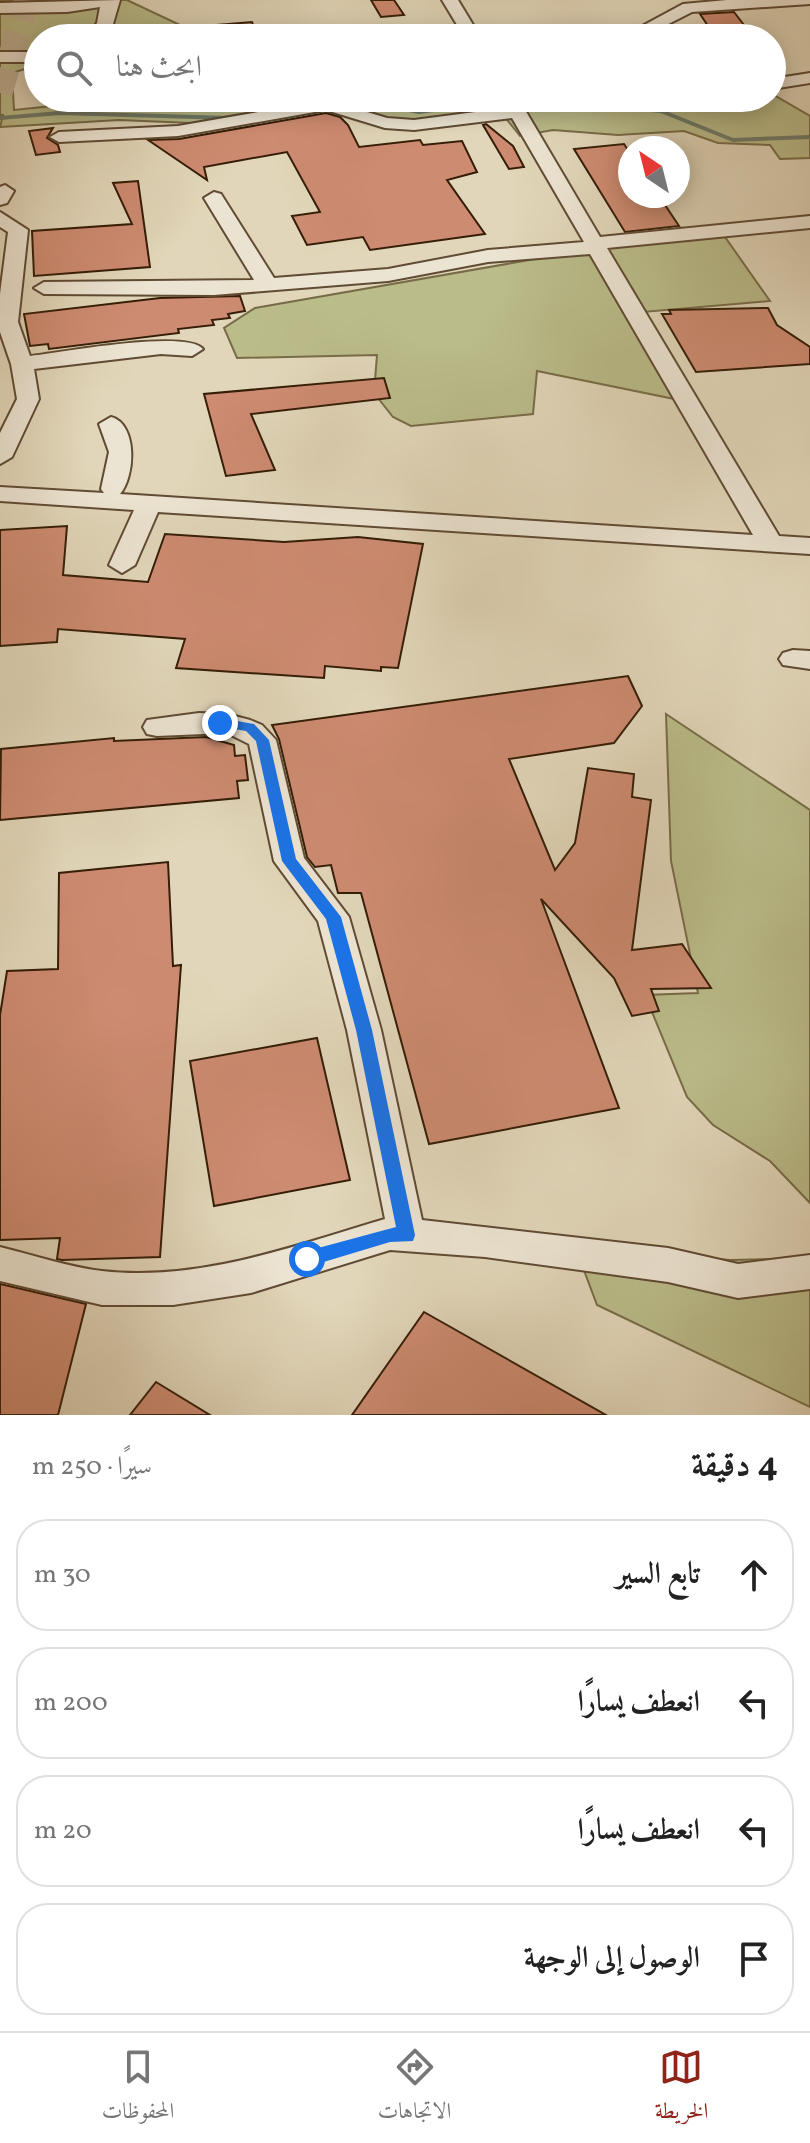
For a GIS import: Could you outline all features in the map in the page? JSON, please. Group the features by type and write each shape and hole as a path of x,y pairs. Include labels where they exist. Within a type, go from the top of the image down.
{"street":[{"path":"0,8 59,7 111,0 105,24"},
{"path":"450,0 465,24"},
{"path":"656,24 689,7 806,0"},
{"path":"0,57 24,57"},
{"path":"786,82 810,78"},
{"path":"59,137 178,131 287,112"},
{"path":"350,112 385,123 414,125 478,112"},
{"path":"517,112 766,536 810,546"},
{"path":"214,198 267,284"},
{"path":"0,218 18,230 7,322 22,364 28,399 0,457"},
{"path":"44,288 214,289 388,275 488,256 810,222"},
{"path":"22,364 161,347 192,349"},
{"path":"111,424 121,452 145,498 122,565"},
{"path":"0,482 145,498"},
{"path":"0,494 145,498 766,536 810,532"},
{"path":"157,727 220,723 250,727 262,740 289,861 333,917 364,1030 407,1235"},
{"path":"0,1264 102,1288 141,1291 251,1276 390,1234 485,1241 668,1265 738,1281 810,1272"}],"green space":[{"path":"0,0 127,0 178,24 24,24 24,69 12,73 14,110 284,112 215,124 119,120 0,127 3,115 0,115"},
{"path":"786,102 810,116 810,158 780,159 770,145 718,143 684,131 618,135 553,130 520,136 504,116 442,121 391,119 358,112 786,112"},
{"path":"718,227 770,301 642,312 694,403 537,371 533,414 411,426 393,417 374,393 377,355 237,358 224,328 255,308"},
{"path":"666,714 810,810 810,1203 770,1161 713,1125 687,1097 645,995 698,993 671,861"},
{"path":"576,1249 730,1260 810,1258 810,1407 597,1305"}],"building":[{"path":"371,0 394,0 404,15 381,17"},
{"path":"734,12 743,24 707,24 700,14"},
{"path":"326,113 340,117 348,125 359,147 420,140 423,145 462,141 477,172 447,180 485,234 370,250 363,237 307,245 292,216 320,212 287,152 204,167 207,180 148,140 179,139"},
{"path":"486,124 513,146 524,167 509,169 483,125"},
{"path":"53,128 47,138 58,145 60,152 36,155 29,131"},
{"path":"618,145 618,208 667,208 679,226 625,232 574,149"},
{"path":"138,181 150,267 34,276 32,231 132,224 113,183"},
{"path":"240,296 245,311 228,314 230,318 212,320 214,325 178,329 179,333 49,349 48,344 30,346 24,314 160,298"},
{"path":"768,308 777,325 810,347 810,364 696,372 662,314 671,314 669,310"},
{"path":"384,378 390,398 251,414 275,470 226,476 204,394"},
{"path":"67,526 63,575 148,582 165,534 284,542 358,537 423,544 398,668 381,667 381,671 325,666 324,678 176,668 185,639 58,629 57,642 0,646 0,530"},
{"path":"628,676 642,706 614,743 509,759 555,870 575,843 588,768 634,774 632,797 651,800 632,950 682,944 711,988 651,989 659,1011 632,1016 614,978 541,899 619,1108 429,1144 361,893 338,893 331,865 315,867 307,857 279,739 272,725"},
{"path":"206,737 234,745 235,756 245,755 248,780 237,781 239,798 0,820 1,749 114,738 114,741"},
{"path":"168,862 173,966 181,965 160,1257 62,1260 57,1259 60,1238 0,1240 0,1015 7,971 58,969 59,873"},
{"path":"317,1038 350,1180 214,1206 190,1061"},
{"path":"0,1284 86,1304 58,1415 0,1415"},
{"path":"424,1312 606,1415 352,1415"},
{"path":"156,1382 210,1415 130,1415"}],"waterway":[{"path":"663,112 733,140 810,137"},
{"path":"0,118 60,113 229,118"}],"tunnel":[{"path":"0,93 27,0"}],"route":[{"path":"220,723 250,727 262,740 289,861 313,896 333,917 364,1030 407,1235 390,1234 307,1259"}]}
